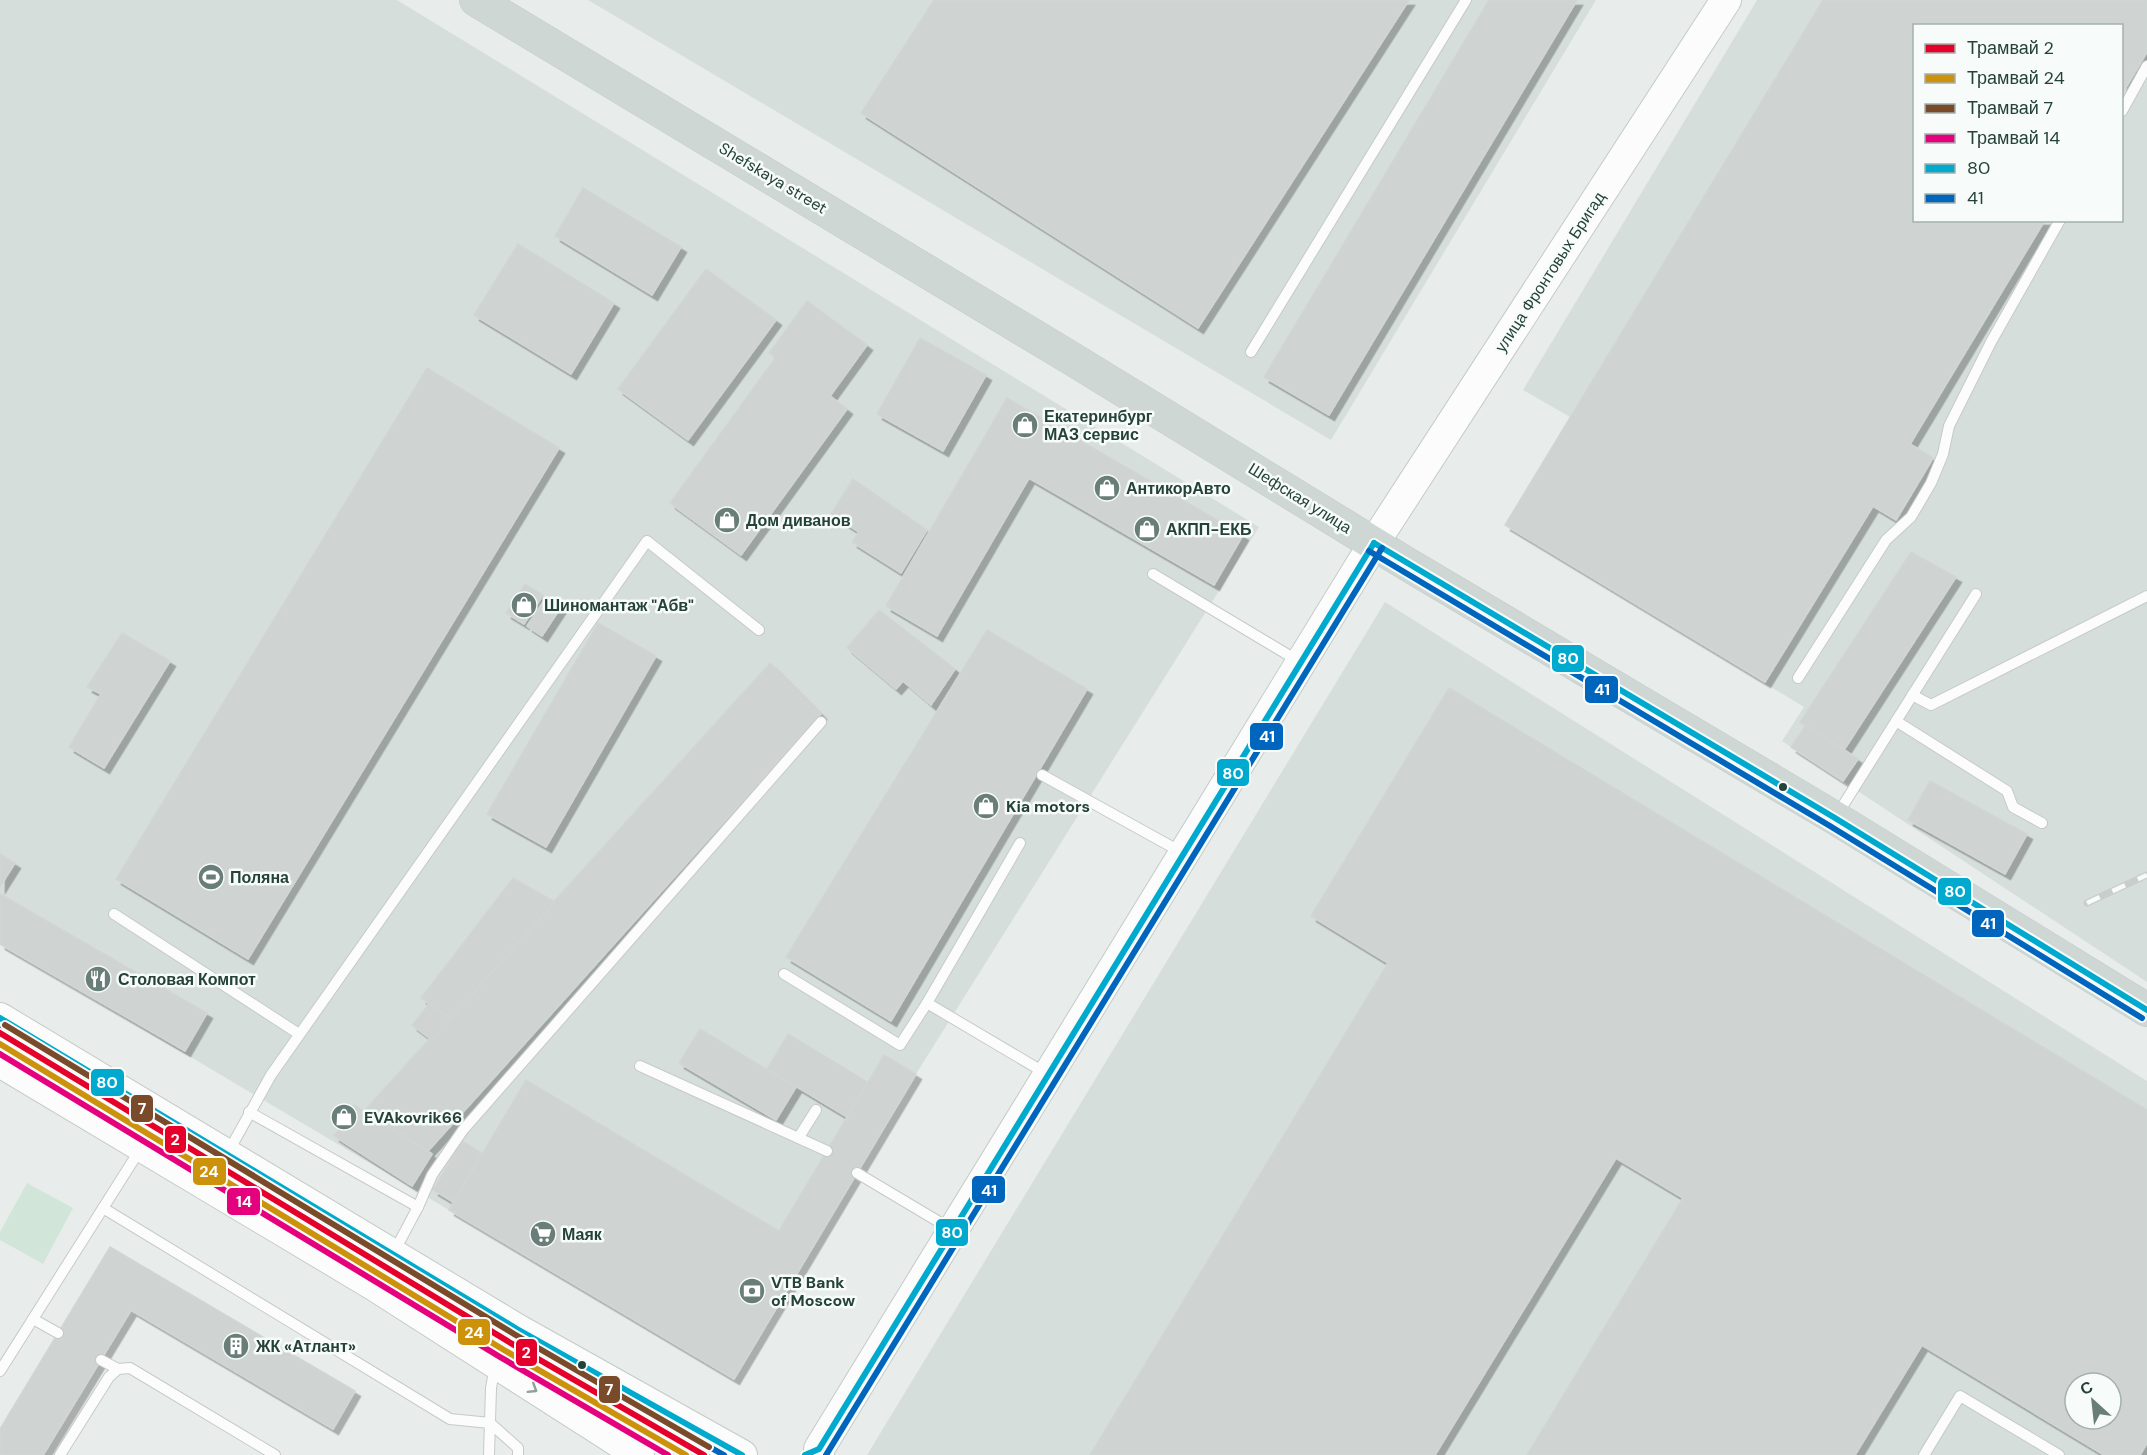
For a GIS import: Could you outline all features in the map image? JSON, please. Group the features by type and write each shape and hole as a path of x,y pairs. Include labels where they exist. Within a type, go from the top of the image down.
{"main road":[{"name":"Шефская улица","path":"476,0 1374,543 1835,818 2147,1010"},
{"name":"улица Фронтовых Бригад","path":"1374,543 1726,0"},
{"path":"815,1453 1049,1076 1374,543"},
{"path":"0,1018 518,1329 742,1455"},
{"path":"0,1062 375,1287 639,1455"}],"lane":[{"path":"1251,352 1466,0"},
{"path":"2123,108 2147,66"},
{"path":"1798,678 1886,540 1911,518 1943,454 1949,426 1991,342 2059,222"},
{"path":"209,1186 229,1154 249,1112 299,1034 646,541 759,630"},
{"path":"1153,574 1301,663"},
{"path":"1835,818 1976,594"},
{"path":"1912,695 1931,705 2147,596"},
{"path":"1896,721 2007,791 2013,807 2042,823"},
{"path":"375,1287 418,1207 432,1175 462,1130 820,722"},
{"path":"1042,775 1184,854"},
{"path":"784,974 900,1045 1020,843"},
{"path":"114,914 299,1034"},
{"path":"927,1003 1049,1076"},
{"path":"640,1066 827,1151"},
{"path":"799,1137 816,1110"},
{"path":"249,1112 418,1207"},
{"path":"0,1371 161,1116"},
{"path":"857,1173 953,1231"},
{"path":"103,1208 450,1419 490,1423 520,1453"},
{"path":"33,1319 58,1334"},
{"path":"489,1455 495,1365 518,1329"},
{"path":"101,1360 118,1369 130,1368 275,1455"},
{"path":"60,1455 109,1377 118,1369"},
{"path":"1924,1455 1960,1395 2059,1455"}],"shaded area":[{"path":"0,0 397,0 1259,527 916,1074 734,1379 0,944","holes":["788,1034 868,1081 847,1117 767,1068"]},
{"path":"588,0 1596,0 1331,440"},
{"path":"1757,0 2147,0 2147,982 1782,741 1804,707 1505,525 1570,417 1523,390"},
{"path":"1385,602 2147,1081 2147,1455 867,1455"}],"green space":[{"path":"27,1183 73,1208 43,1264 0,1240 0,1232"}],"building":[{"path":"934,0 1409,0 1198,328 861,113"},
{"path":"1489,0 1577,0 1329,415 1264,377"},
{"path":"1823,0 2147,0 2147,52 2123,92 2123,24 1913,24 1913,222 2044,222 1910,444 1933,458 1896,520 1873,506 1765,682 1505,525"},
{"path":"583,188 681,247 652,295 555,236"},
{"path":"518,244 614,303 571,374 474,315"},
{"path":"706,269 776,320 688,440 618,389"},
{"path":"807,301 867,345 830,396 847,409 741,555 670,503 776,357 769,353"},
{"path":"920,338 986,375 943,451 877,414"},
{"path":"427,368 559,448 248,959 116,879"},
{"path":"1007,398 1243,535 1214,585 1029,478 937,636 886,606"},
{"path":"853,479 927,530 901,573 852,542 859,532 831,514"},
{"path":"1911,552 1956,577 1844,750 1800,722"},
{"path":"525,584 543,595 524,624 506,613"},
{"path":"546,598 561,607 542,636 527,626"},
{"path":"879,610 955,669 931,705 903,681 896,689 847,648"},
{"path":"598,623 656,656 546,847 487,814"},
{"path":"987,630 1087,689 891,1021 786,957"},
{"path":"122,633 170,661 104,768 69,747 101,694 87,687"},
{"path":"770,663 821,714 428,1151 364,1111"},
{"path":"1449,688 2147,1110 2147,1443 2140,1455 2104,1455 2064,1431 2123,1431 2123,1371 2063,1371 2063,1430 1922,1345 1855,1455 1527,1455 1683,1198 1616,1158 1435,1455 1090,1455 1388,963 1311,916"},
{"path":"1806,725 1858,759 1843,781 1791,747"},
{"path":"1930,781 2027,834 2005,874 1908,820"},
{"path":"0,854 15,863 0,887"},
{"path":"513,878 555,902 450,1019 421,998"},
{"path":"0,894 207,1013 185,1051 0,944"},
{"path":"429,1004 450,1019 432,1040 412,1025"},
{"path":"700,1029 796,1087 776,1120 679,1063"},
{"path":"788,1034 868,1082 847,1117 767,1069"},
{"path":"884,1055 916,1074 734,1379 449,1210 526,1080 779,1231"},
{"path":"354,1105 432,1154 412,1186 334,1136"},
{"path":"462,1141 482,1153 453,1202 433,1190"},
{"name":"ЖК «Атлант»","path":"110,1247 355,1391 333,1429 131,1310 43,1455 0,1455 0,1429"}],"railway":[{"path":"2087,903 2147,875"}],"tram line":[{"name":"7","path":"5,1025 514,1334 709,1447"},
{"name":"2","path":"0,1033 509,1342 704,1455"},
{"name":"24","path":"0,1044 504,1350 686,1455"},
{"name":"14","path":"0,1054 500,1357 668,1455"}],"transit line":[{"name":"80","path":"1374,543 1835,818 2147,1010"},
{"name":"80","path":"805,1455 819,1449 1374,543"},
{"name":"41","path":"826,1455 1382,548"},
{"name":"41","path":"1369,551 1830,826 2142,1018"},
{"name":"80","path":"0,1018 517,1329 742,1455"},
{"name":"41","path":"0,1029 512,1337 724,1455"}],"place":[{"name":"Екатеринбург МАЗ сервис","path":"1025,425"},
{"name":"АнтикорАвто","path":"1107,488"},
{"name":"Дом диванов","path":"727,520"},
{"name":"АКПП-ЕКБ","path":"1147,529"},
{"name":"Шиномантаж \"Абв\"","path":"524,605"},
{"name":"Kia motors","path":"986,806"},
{"name":"Поляна","path":"211,877"},
{"name":"Столовая Компот","path":"98,979"},
{"name":"EVAkovrik66","path":"344,1117"},
{"name":"Маяк","path":"543,1234"},
{"name":"VTB Bank of Moscow","path":"752,1291"},
{"name":"ЖК «Атлант»","path":"236,1346"}]}
